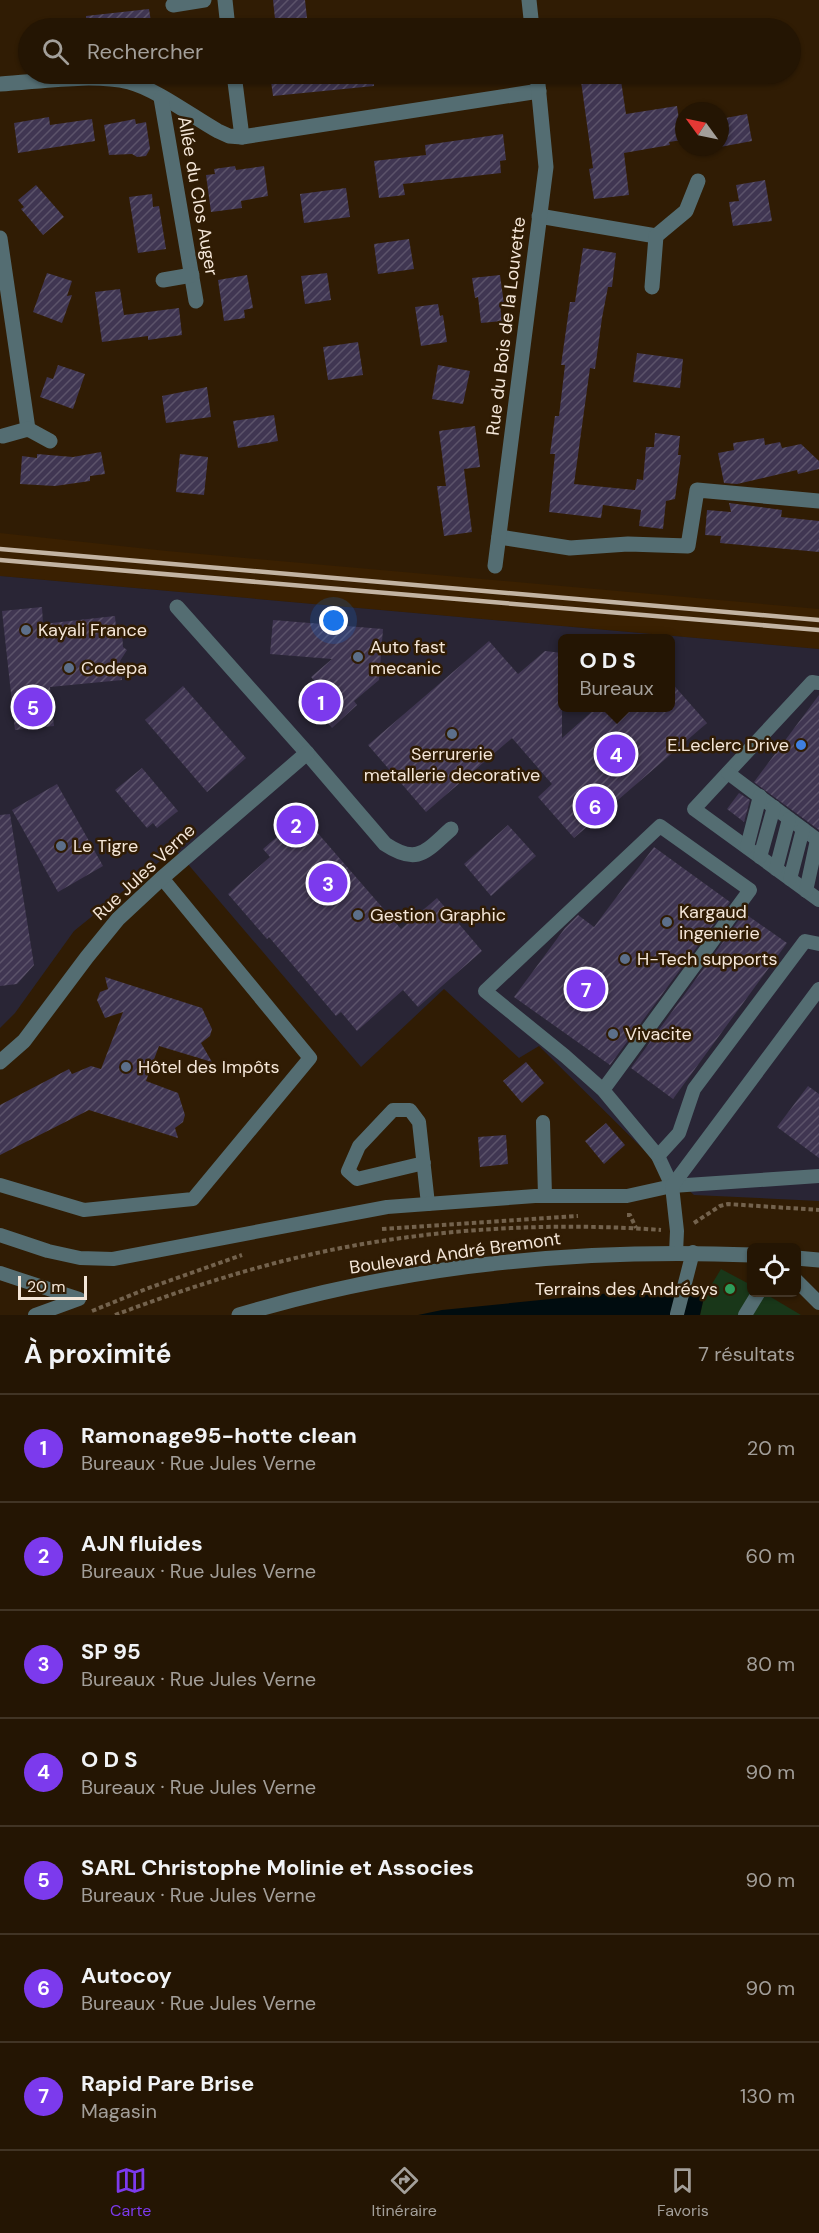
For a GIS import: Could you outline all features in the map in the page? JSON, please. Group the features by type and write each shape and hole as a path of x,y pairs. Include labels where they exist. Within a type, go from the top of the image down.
{"street":[{"path":"173,4 204,0"},
{"path":"225,0 227,18"},
{"path":"529,0 531,18"},
{"path":"0,84 18,83"},
{"path":"133,84 218,131 229,136 242,137 539,91"},
{"path":"235,84 242,137"},
{"name":"Rue du Bois de la Louvette","path":"495,566 546,167 538,84"},
{"name":"Allée du Clos Auger","path":"161,98 196,302"},
{"path":"652,287 656,236 686,211 698,181"},
{"path":"539,216 656,236"},
{"path":"0,238 28,429"},
{"path":"163,280 192,275"},
{"path":"3,436 28,429 50,441"},
{"path":"499,537 570,548 628,544 687,546 697,490 819,501"},
{"path":"177,608 385,844 399,854 413,856 424,852 452,829"},
{"name":"Rue Jules Verne","path":"0,1062 24,1041 118,919 307,753"},
{"name":"Boulevard André Bremont","path":"239,1315 332,1290 434,1272 537,1258 693,1252 747,1255"},
{"path":"801,1258 819,1260"}],"lane":[{"path":"817,685 694,809 819,900"},
{"path":"728,773 818,840 806,891"},
{"path":"747,847 760,796"},
{"path":"760,857 774,807"},
{"path":"776,869 789,819"},
{"path":"603,1090 750,890 660,826 485,991 566,1056 603,1090 658,1156 672,1186 677,1231 676,1253"},
{"path":"790,879 803,829"},
{"path":"0,1185 84,1210 192,1199 310,1058 162,878"},
{"path":"658,1156 679,1133 694,1089 805,941 819,944"},
{"path":"672,1186 819,989"},
{"path":"424,1163 357,1179 348,1171 359,1146 393,1110 410,1110 419,1122 424,1163 428,1204"},
{"path":"543,1122 545,1196"},
{"path":"0,1234 48,1251 80,1258 113,1258 387,1208 545,1196 627,1196 672,1186 819,1176"},
{"path":"677,1314 693,1252"},
{"path":"0,1273 79,1299 35,1315"},
{"path":"801,1285 818,1302"},
{"path":"745,1315 756,1297"}],"path":[{"path":"115,1315 162,1297 227,1277 367,1243 484,1230 636,1228 677,1231 701,1220 720,1206 728,1204 819,1210"},
{"path":"619,1215 630,1215 636,1228"},
{"path":"374,1230 585,1216"},
{"path":"83,1315 146,1289 250,1254"}],"shaded area":[{"path":"0,533 167,551 819,609 819,649 675,636 675,634 651,634 0,576"},
{"path":"0,576 651,634 558,634 558,712 675,712 675,636 819,649 819,1201 694,1195 644,1150 539,1046 519,1058 444,989 361,1067 175,849 74,931 15,1013 0,1028"},
{"path":"691,1285 704,1297 700,1315 418,1315 442,1310"}],"green space":[{"name":"Terrains des Andrésys","path":"721,1269 747,1283 747,1297 771,1297 801,1315 700,1315 704,1297"}],"building":[{"path":"273,0 305,0 307,18 275,18"},
{"path":"149,9 150,18 86,18 86,16"},
{"path":"271,84 374,84 374,86 273,96"},
{"path":"581,84 622,84 626,114 675,106 675,141 669,142 670,145 624,153 629,195 594,199 589,169 593,168"},
{"path":"747,114 752,141 729,145 729,117"},
{"path":"49,117 50,125 92,119 95,141 18,153 14,123"},
{"path":"135,119 136,124 146,122 150,149 146,156 109,155 104,125"},
{"path":"503,134 506,160 500,161 501,173 403,184 405,195 379,198 374,161 426,155 425,145"},
{"path":"235,166 236,170 264,166 268,196 241,201 242,208 211,212 206,175 215,174 214,169"},
{"path":"765,180 772,221 733,226 729,202 739,201 736,185"},
{"path":"36,185 64,217 43,235 21,209 24,207 18,200"},
{"path":"346,188 350,217 304,223 300,194"},
{"path":"152,194 153,207 159,206 166,249 138,253 129,197"},
{"path":"409,239 414,269 378,274 374,244"},
{"path":"583,248 616,253 612,287 608,287 602,318 595,369 590,368 574,484 635,490 637,479 643,480 646,447 654,447 655,433 680,436 678,455 681,455 675,499 666,501 663,529 639,526 641,510 603,505 601,518 549,512 555,454 550,454 555,416 559,416 565,365 561,365 570,302 575,302"},
{"path":"47,273 72,281 67,296 72,295 62,323 33,312"},
{"path":"327,273 331,300 305,304 301,276"},
{"path":"247,275 253,308 244,310 245,318 224,321 218,280"},
{"path":"500,275 504,304 500,305 502,321 481,323 478,297 475,298 472,278"},
{"path":"120,289 124,315 179,308 182,335 148,340 148,336 102,342 95,292"},
{"path":"438,304 440,316 443,315 447,342 421,346 415,307"},
{"path":"358,342 363,375 328,380 323,347"},
{"path":"637,353 683,359 680,388 633,382"},
{"path":"58,365 85,374 73,409 40,397 47,377 53,379"},
{"path":"438,365 470,371 463,404 432,399"},
{"path":"207,387 211,417 166,423 162,396"},
{"path":"274,415 278,441 238,448 233,421"},
{"path":"475,426 480,467 464,469 472,532 444,536 437,486 446,486 439,431"},
{"path":"764,438 765,445 780,442 782,448 801,444 819,461 819,469 798,474 797,470 737,484 724,483 718,453 734,450 733,443"},
{"path":"101,452 105,474 90,476 90,481 55,486 20,484 22,456 37,458 37,454 73,457"},
{"path":"180,454 208,457 204,495 176,492"},
{"path":"729,503 782,510 781,517 819,521 819,552 720,543 721,536 705,535 707,510 731,512"},
{"path":"42,607 43,624 115,616 116,629 122,633 123,647 127,650 120,661 122,680 50,687 54,726 15,730 2,611"},
{"path":"273,620 383,629 379,680 354,701 357,705 332,728 306,697 319,686 311,677 332,659 270,654"},
{"path":"489,641 518,674 545,651 558,653 558,712 562,712 562,738 591,712 675,712 675,687 707,723 574,838 538,797 552,784 512,738 426,812 368,745"},
{"path":"183,686 246,758 207,792 145,720"},
{"name":"E.Leclerc Drive","path":"819,695 819,830 754,782"},
{"path":"142,768 178,811 157,828 153,823 147,828 115,790"},
{"path":"57,784 103,866 58,892 12,810"},
{"path":"739,793 750,800 744,822 727,809"},
{"path":"10,814 34,965 17,984 0,986 0,815"},
{"path":"302,815 401,929 437,898 482,951 418,1007 403,990 357,1031 341,1012 336,1016 269,937 267,939 228,894 270,857 263,849"},
{"path":"508,825 536,856 491,896 464,864"},
{"path":"654,847 730,902 610,1065 514,997 565,928 578,915 594,927"},
{"path":"744,913 787,943 673,1099 631,1068"},
{"name":"Hôtel des Impôts","path":"105,977 202,1008 212,1029 210,1036 201,1043 212,1062 159,1046 146,1081 178,1093 185,1115 183,1122 175,1128 178,1138 89,1110 0,1155 0,1105 69,1069 72,1074 91,1066 101,1069 123,1012 105,1018 97,1000 100,992 108,989"},
{"path":"526,1062 544,1083 522,1103 503,1081"},
{"path":"808,1086 819,1094 819,1158 777,1127"},
{"path":"606,1123 625,1145 604,1164 585,1141"},
{"path":"506,1135 508,1164 480,1167 478,1137"}],"railway":[{"path":"0,549 819,620"},
{"path":"0,560 819,630"}],"place":[{"name":"Kayali France","path":"26,630"},
{"name":"Auto fast mecanic","path":"358,657"},
{"name":"Codepa","path":"69,668"},
{"name":"Ramonage95-hotte clean","path":"321,702"},
{"name":"SARL Christophe Molinie et Associes","path":"33,707"},
{"name":"Serrurerie metallerie decorative","path":"452,734"},
{"name":"E.Leclerc Drive","path":"801,745"},
{"name":"O D S","path":"616,754"},
{"name":"Autocoy","path":"595,806"},
{"name":"AJN fluides","path":"296,825"},
{"name":"Le Tigre","path":"61,846"},
{"name":"SP 95","path":"328,883"},
{"name":"Gestion Graphic","path":"358,915"},
{"name":"Kargaud ingenierie","path":"667,922"},
{"name":"H-Tech supports","path":"625,959"},
{"name":"Rapid Pare Brise","path":"586,989"},
{"name":"Vivacite","path":"613,1034"},
{"name":"Hôtel des Impôts","path":"126,1067"},
{"name":"Terrains des Andrésys","path":"730,1289"}]}
